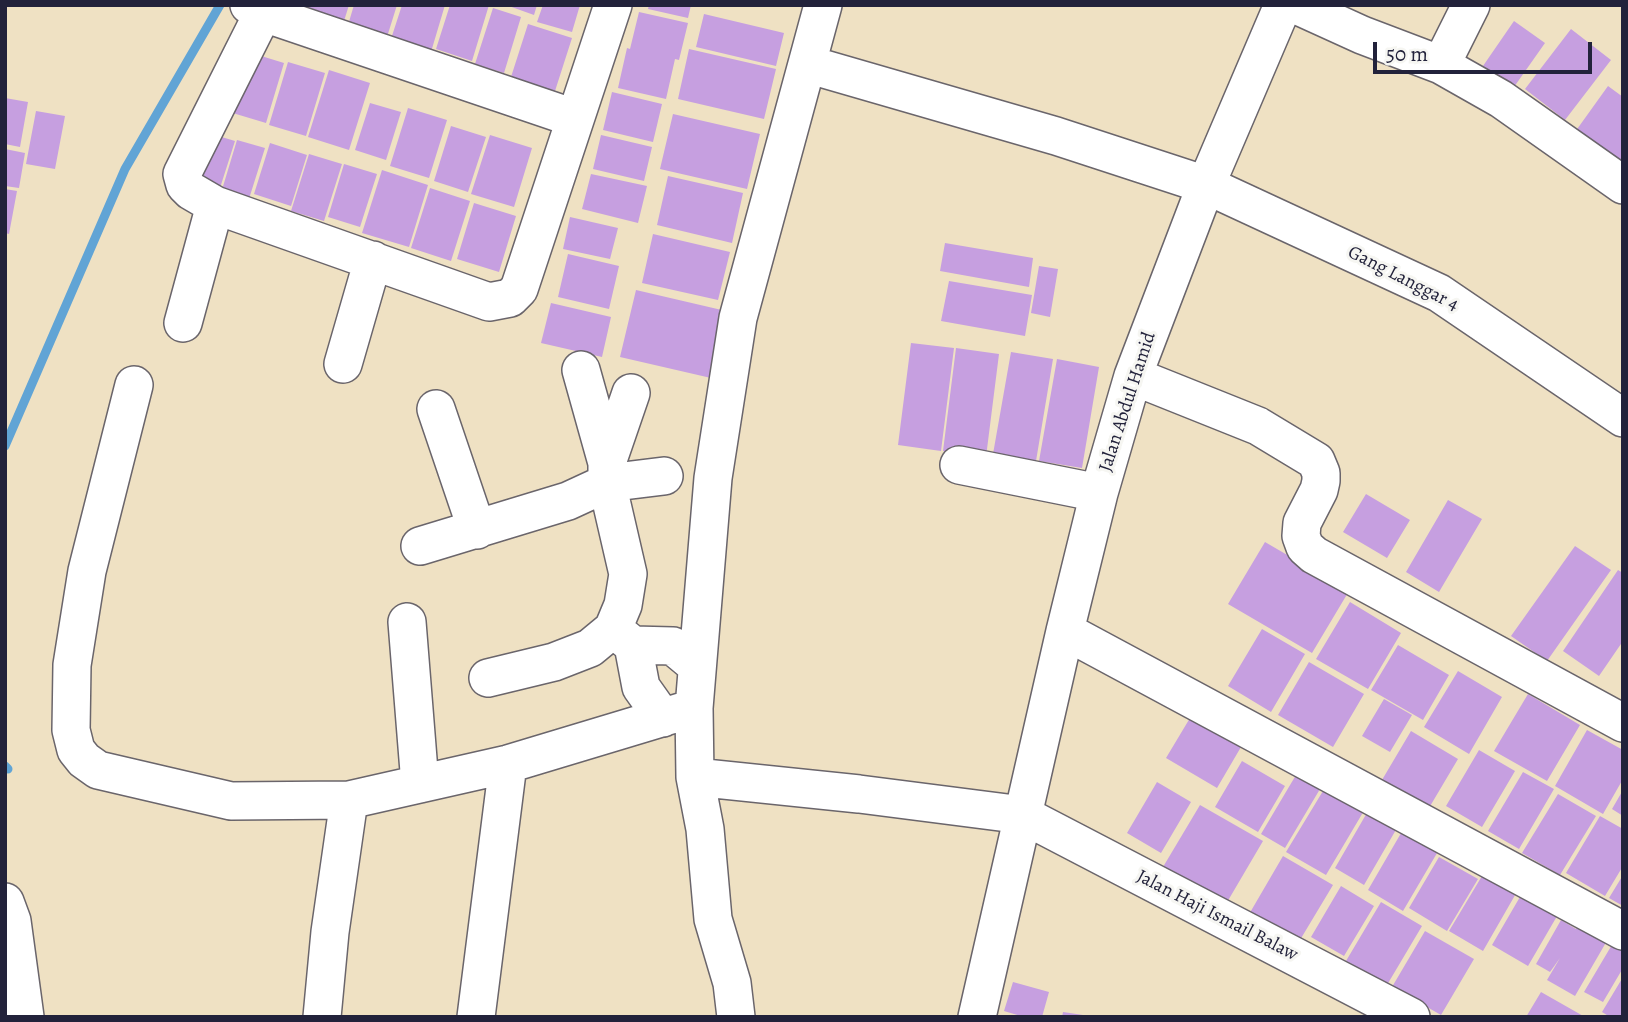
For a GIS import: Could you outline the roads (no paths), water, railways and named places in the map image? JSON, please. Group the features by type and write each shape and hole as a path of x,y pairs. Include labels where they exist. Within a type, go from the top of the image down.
{"street":[{"path":"575,118 260,8 183,174 183,180 191,191 215,205 489,302 510,298 519,289 613,5"},
{"path":"736,1017 732,983 713,919 705,829 678,713 697,666 713,478 738,318 823,5"},
{"name":"Jalan Abdul Hamid","path":"1023,815 1099,493 1133,376 1206,185 1283,5"},
{"path":"1296,5 1362,35 1441,65 1501,99 1623,185"},
{"path":"1441,65 1471,5"},
{"name":"Gang Langgar 4","path":"807,64 1056,136 1206,185 1439,293 1623,418"},
{"path":"183,323 215,205"},
{"path":"343,364 373,260"},
{"path":"581,370 607,473 628,574 623,605 623,637 641,687 678,713"},
{"path":"1133,376 1258,426 1315,461 1321,473 1321,481 1319,491 1302,523 1301,536 1305,547 1314,555 1623,723"},
{"path":"134,384 87,571 72,666 71,730 76,750 98,770 231,801 349,800 508,764 678,713"},
{"path":"421,546 568,501 607,473 631,393"},
{"path":"436,409 477,530"},
{"path":"959,465 1099,493"},
{"path":"607,473 664,476"},
{"path":"407,622 420,784"},
{"path":"1065,631 1623,931"},
{"path":"488,678 566,658 623,637 673,646 697,666"},
{"path":"476,1017 508,764"},
{"name":"Jalan Haji Ismail Balaw","path":"695,778 859,794 1023,815 1411,1017"},
{"path":"322,1017 330,932 349,800"},
{"path":"977,1017 1023,815"},
{"path":"5,902 12,921 25,1017"}],"waterway":[{"path":"5,446 125,169 220,5"},
{"path":"5,766 8,769"}]}
